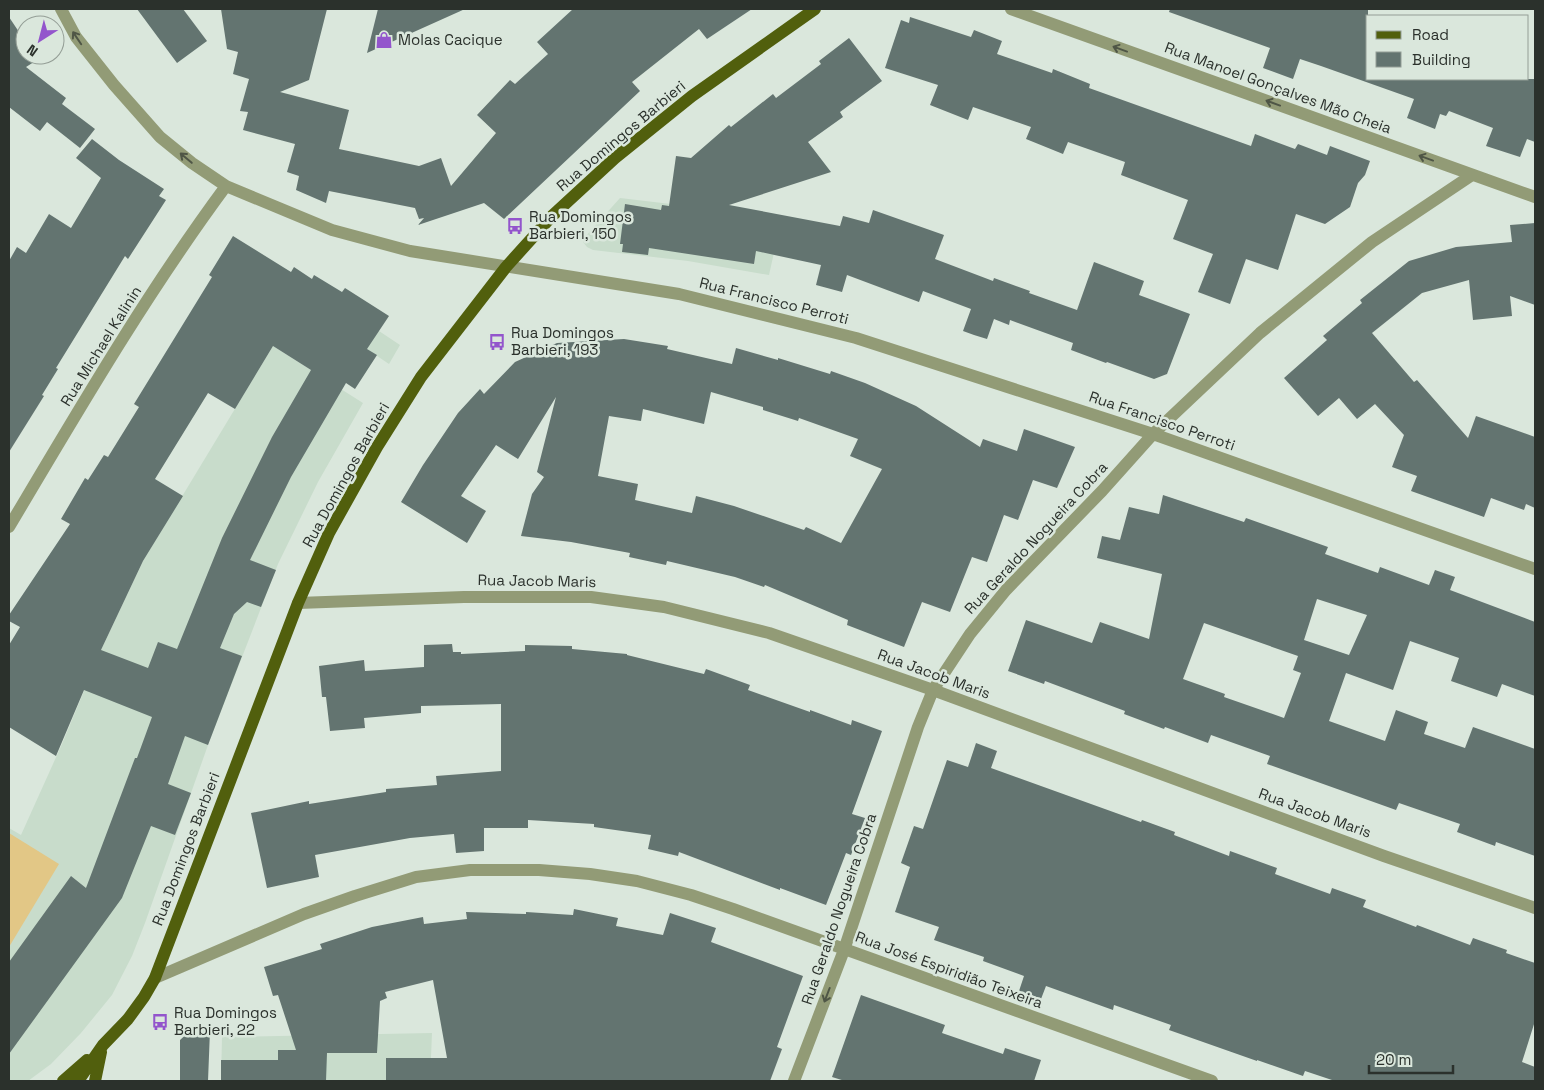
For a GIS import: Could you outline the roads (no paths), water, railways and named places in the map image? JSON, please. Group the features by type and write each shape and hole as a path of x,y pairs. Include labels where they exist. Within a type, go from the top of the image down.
{"main road":[{"name":"Rua Domingos Barbieri","path":"78,1081 103,1044 128,1019 155,978 298,603 329,532 382,439 421,377 506,267 552,216 615,158 692,96 815,9"},
{"path":"63,1081 103,1044"},
{"path":"95,1081 103,1044"}],"street":[{"name":"Rua Francisco Perroti","path":"61,9 76,37 114,85 160,137 192,164 226,186 332,230 410,251 679,294 856,338 1154,434 1535,570"},
{"name":"Rua Manoel Gonçalves Mão Cheia","path":"1011,9 1535,197"},
{"name":"Rua Geraldo Nogueira Cobra","path":"794,1081 844,950 918,727 933,690 970,634 1006,590 1102,491 1154,434 1267,327 1372,242 1472,175"},
{"name":"Rua Michael Kalinin","path":"9,527 60,441 186,241 226,186"},
{"name":"Rua Jacob Maris","path":"298,603 464,597 590,597 664,607 769,633 933,690 1384,856 1535,908"},
{"name":"Rua José Espiridião Teixeira","path":"155,978 304,914 416,877 470,870 539,870 590,874 638,881 725,906 1212,1081"}],"place":[{"name":"Molas Cacique","path":"384,40"},
{"name":"Rua Domingos Barbieri, 150","path":"515,226"},
{"name":"Rua Domingos Barbieri, 193","path":"497,342"},
{"name":"Rua Domingos Barbieri, 22","path":"160,1022"}]}
